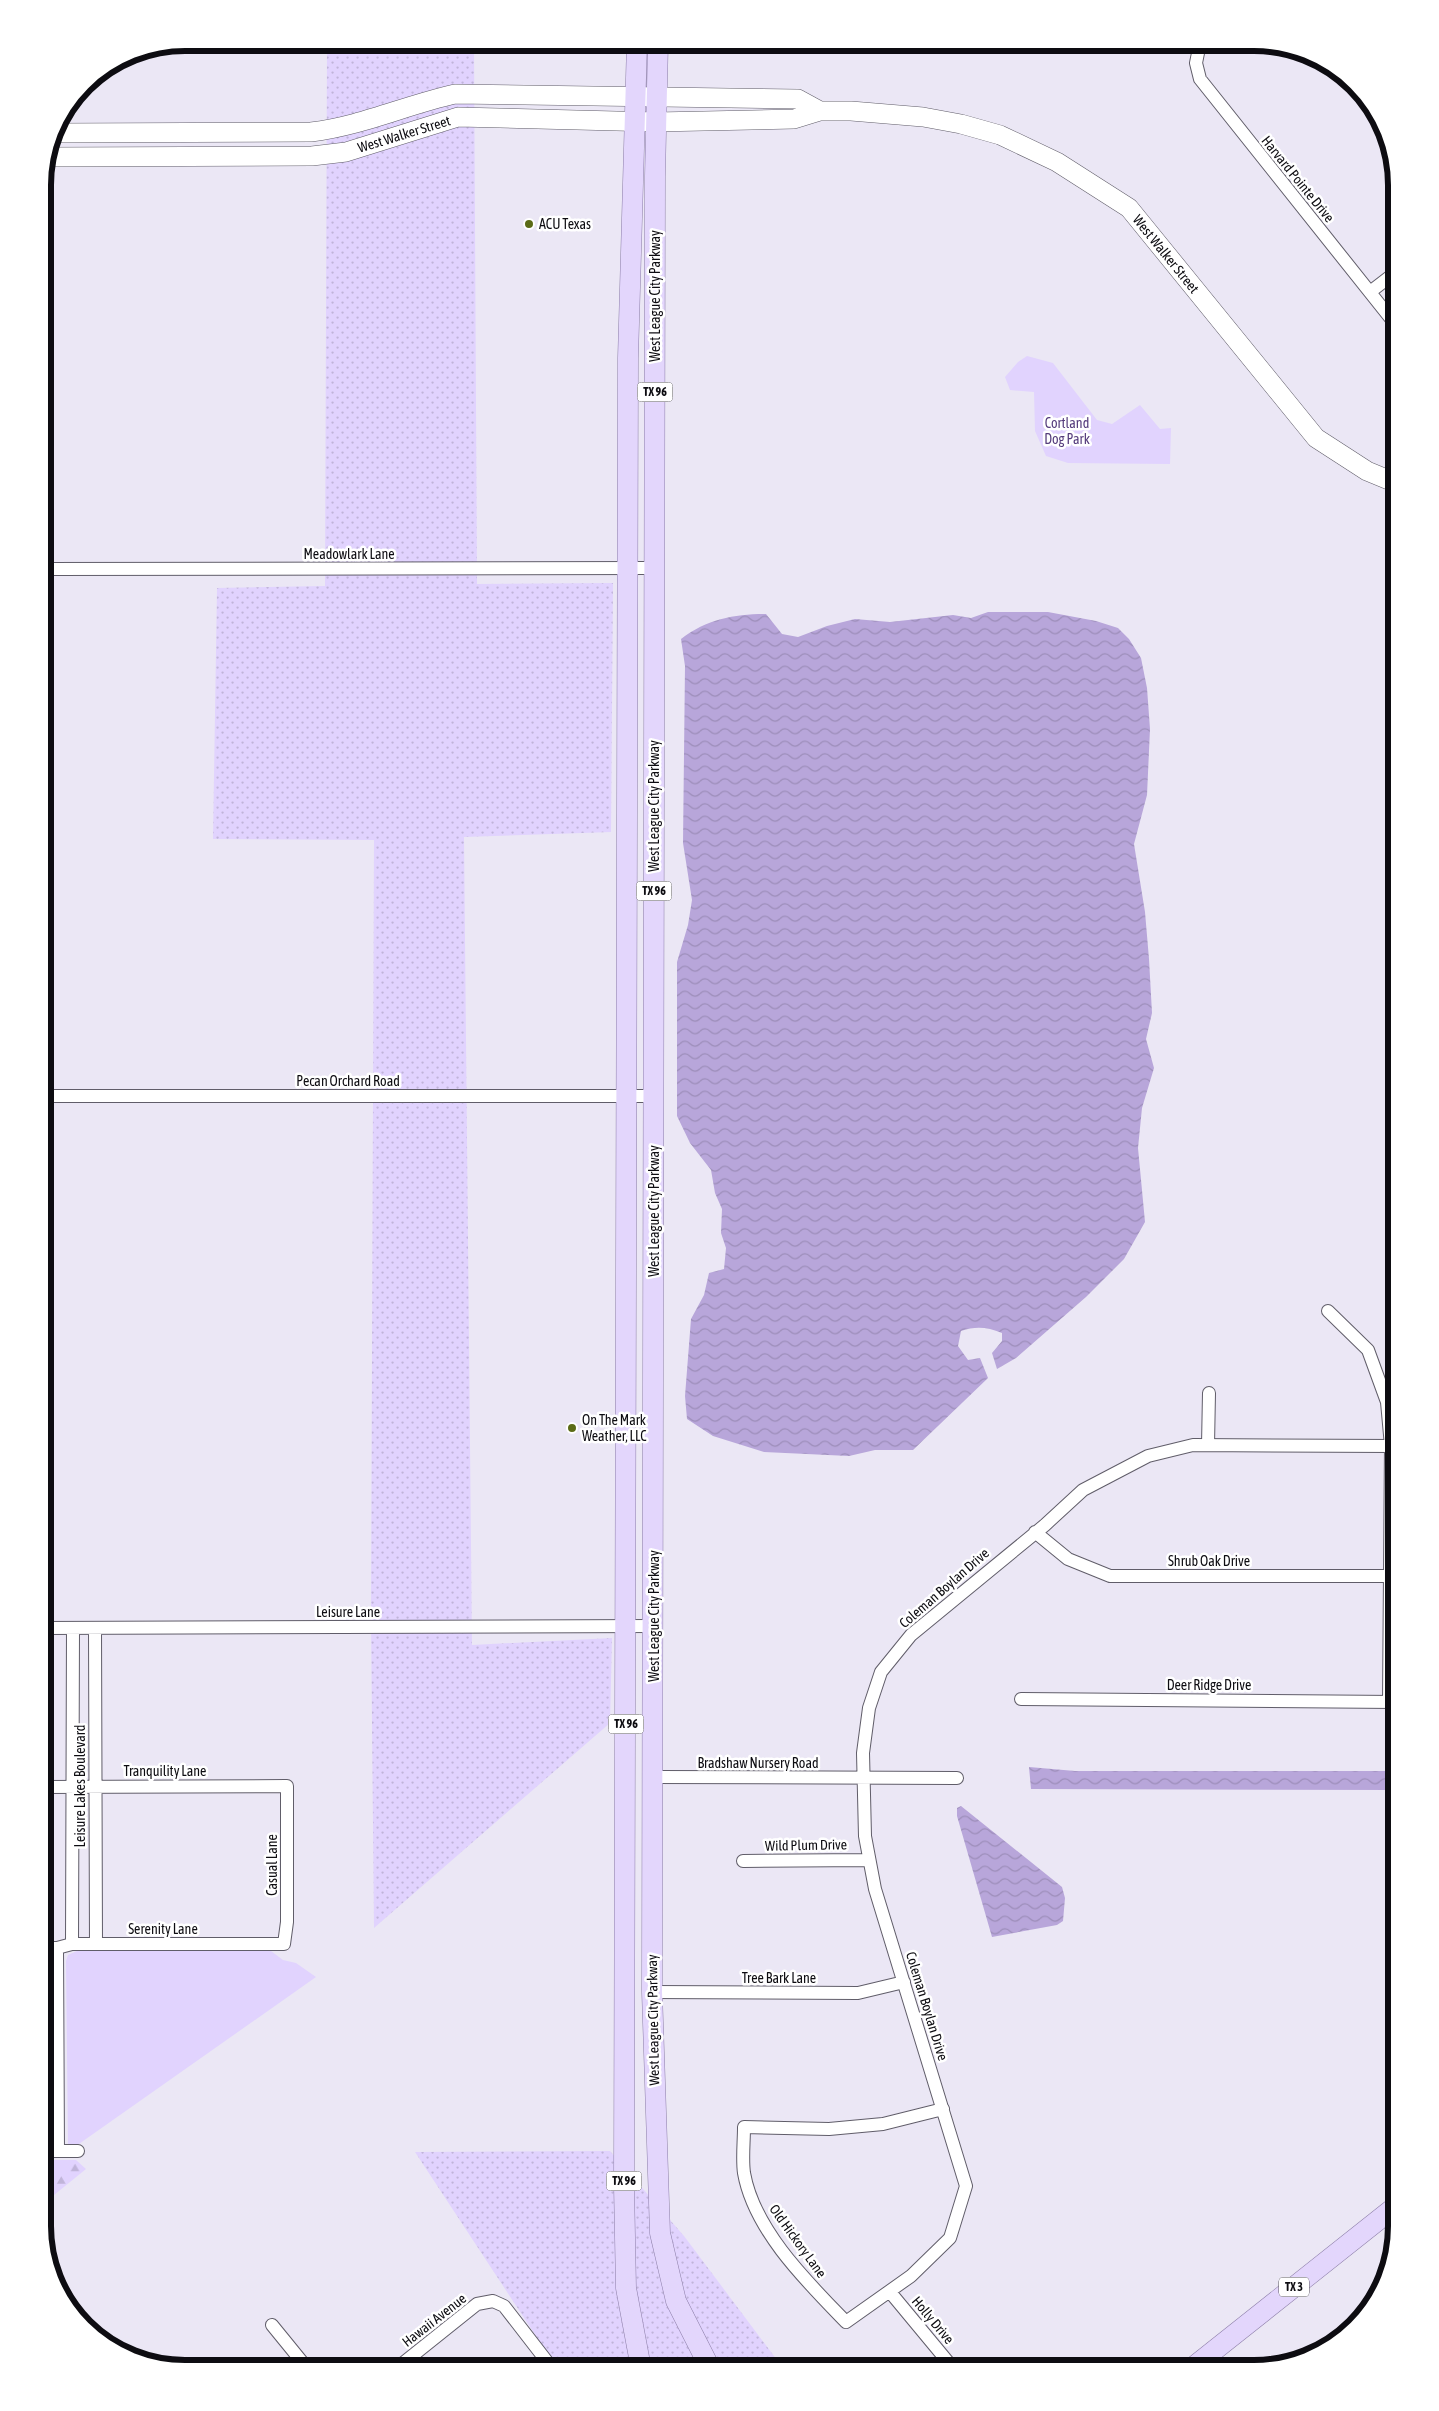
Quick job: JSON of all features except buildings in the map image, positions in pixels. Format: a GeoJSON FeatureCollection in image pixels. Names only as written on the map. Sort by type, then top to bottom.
{"type":"FeatureCollection","features":[{"type":"Feature","properties":{"kind":"main road","name":"West League City Parkway"},"geometry":{"type":"LineString","coordinates":[[637,52],[628,355],[625,1992],[626,2288],[639,2359]]}},
{"type":"Feature","properties":{"kind":"main road","name":"West League City Parkway"},"geometry":{"type":"LineString","coordinates":[[658,52],[654,568],[654,1777],[652,1992],[660,2233],[676,2301],[706,2359]]}},
{"type":"Feature","properties":{"kind":"main road"},"geometry":{"type":"LineString","coordinates":[[625,1992],[652,1992]]}},
{"type":"Feature","properties":{"kind":"main road","name":"TX 3"},"geometry":{"type":"LineString","coordinates":[[1202,2360],[1388,2212]]}},
{"type":"Feature","properties":{"kind":"street","name":"Harvard Pointe Drive"},"geometry":{"type":"LineString","coordinates":[[1198,52],[1196,63],[1200,80],[1388,315]]}},
{"type":"Feature","properties":{"kind":"street","name":"West Walker Street"},"geometry":{"type":"LineString","coordinates":[[62,133],[311,132],[341,128],[425,101],[455,94],[798,99],[820,110]]}},
{"type":"Feature","properties":{"kind":"street","name":"West Walker Street"},"geometry":{"type":"LineString","coordinates":[[54,157],[312,156],[346,152],[458,118],[634,122],[794,119],[820,110],[890,114],[961,124],[1020,143],[1076,173],[1129,208],[1316,438],[1366,471],[1388,480]]}},
{"type":"Feature","properties":{"kind":"street"},"geometry":{"type":"LineString","coordinates":[[1370,292],[1388,278]]}},
{"type":"Feature","properties":{"kind":"street","name":"Meadowlark Lane"},"geometry":{"type":"LineString","coordinates":[[52,569],[654,568]]}},
{"type":"Feature","properties":{"kind":"street","name":"Pecan Orchard Road"},"geometry":{"type":"LineString","coordinates":[[52,1096],[654,1096]]}},
{"type":"Feature","properties":{"kind":"street"},"geometry":{"type":"LineString","coordinates":[[1328,1311],[1368,1350],[1388,1408]]}},
{"type":"Feature","properties":{"kind":"street"},"geometry":{"type":"LineString","coordinates":[[1208,1445],[1209,1393]]}},
{"type":"Feature","properties":{"kind":"street","name":"Coleman Boylan Drive"},"geometry":{"type":"LineString","coordinates":[[846,2322],[911,2276],[950,2238],[966,2186],[875,1889],[865,1836],[863,1753],[869,1708],[881,1672],[911,1635],[1035,1532],[1082,1490],[1148,1456],[1193,1445],[1388,1446]]}},
{"type":"Feature","properties":{"kind":"street","name":"Shrub Oak Drive"},"geometry":{"type":"LineString","coordinates":[[1035,1532],[1068,1559],[1110,1576],[1388,1576]]}},
{"type":"Feature","properties":{"kind":"street","name":"Leisure Lane"},"geometry":{"type":"LineString","coordinates":[[51,1628],[654,1626]]}},
{"type":"Feature","properties":{"kind":"street","name":"Leisure Lakes Boulevard"},"geometry":{"type":"LineString","coordinates":[[72,1944],[73,1628]]}},
{"type":"Feature","properties":{"kind":"street","name":"Leisure Lakes Boulevard"},"geometry":{"type":"LineString","coordinates":[[95,1628],[96,1944]]}},
{"type":"Feature","properties":{"kind":"street","name":"Deer Ridge Drive"},"geometry":{"type":"LineString","coordinates":[[1021,1699],[1388,1702]]}},
{"type":"Feature","properties":{"kind":"street","name":"Bradshaw Nursery Road"},"geometry":{"type":"LineString","coordinates":[[654,1777],[957,1778]]}},
{"type":"Feature","properties":{"kind":"street","name":"Tranquility Lane"},"geometry":{"type":"LineString","coordinates":[[51,1787],[287,1786]]}},
{"type":"Feature","properties":{"kind":"street","name":"Casual Lane"},"geometry":{"type":"LineString","coordinates":[[284,1944],[287,1922],[287,1786]]}},
{"type":"Feature","properties":{"kind":"street","name":"Wild Plum Drive"},"geometry":{"type":"LineString","coordinates":[[743,1861],[870,1860]]}},
{"type":"Feature","properties":{"kind":"street","name":"Serenity Lane"},"geometry":{"type":"LineString","coordinates":[[51,1948],[72,1944],[284,1944]]}},
{"type":"Feature","properties":{"kind":"street"},"geometry":{"type":"LineString","coordinates":[[57,1948],[58,2151]]}},
{"type":"Feature","properties":{"kind":"street","name":"Tree Bark Lane"},"geometry":{"type":"LineString","coordinates":[[652,1992],[858,1993],[904,1982]]}},
{"type":"Feature","properties":{"kind":"street","name":"Old Hickory Lane"},"geometry":{"type":"LineString","coordinates":[[846,2322],[821,2297],[758,2217],[744,2173],[744,2127],[829,2129],[883,2124],[943,2109]]}},
{"type":"Feature","properties":{"kind":"street"},"geometry":{"type":"LineString","coordinates":[[51,2151],[78,2151]]}},
{"type":"Feature","properties":{"kind":"street","name":"Holly Drive"},"geometry":{"type":"LineString","coordinates":[[890,2292],[946,2360]]}},
{"type":"Feature","properties":{"kind":"street","name":"Hawaii Avenue"},"geometry":{"type":"LineString","coordinates":[[408,2359],[477,2304],[493,2301],[504,2306],[545,2359]]}},
{"type":"Feature","properties":{"kind":"street"},"geometry":{"type":"LineString","coordinates":[[272,2324],[300,2359]]}},
{"type":"Feature","properties":{"kind":"green space"},"geometry":{"type":"Polygon","coordinates":[[[327,52],[474,52],[477,584],[613,583],[611,832],[464,837],[472,1645],[612,1638],[610,1723],[374,1928],[371,1618],[374,840],[213,839],[217,588],[325,586],[327,52]]]}},
{"type":"Feature","properties":{"kind":"green space","name":"Cortland Dog Park"},"geometry":{"type":"Polygon","coordinates":[[[1027,356],[1053,363],[1097,420],[1112,424],[1140,405],[1160,429],[1171,428],[1170,464],[1068,463],[1046,456],[1035,431],[1034,392],[1010,390],[1005,377],[1018,362],[1027,356]]]}},
{"type":"Feature","properties":{"kind":"green space"},"geometry":{"type":"Polygon","coordinates":[[[77,1951],[271,1951],[283,1960],[296,1963],[316,1977],[76,2146],[68,2146],[66,1961],[68,1955],[77,1951]]]}},
{"type":"Feature","properties":{"kind":"green space"},"geometry":{"type":"Polygon","coordinates":[[[610,2151],[684,2236],[777,2360],[551,2359],[415,2152],[610,2151]]]}},
{"type":"Feature","properties":{"kind":"green space"},"geometry":{"type":"Polygon","coordinates":[[[51,2160],[76,2160],[86,2169],[51,2197],[51,2160]]]}},
{"type":"Feature","properties":{"kind":"water"},"geometry":{"type":"Polygon","coordinates":[[[988,612],[1048,612],[1096,621],[1118,628],[1129,639],[1141,658],[1147,688],[1150,729],[1147,795],[1134,844],[1145,912],[1149,959],[1152,1013],[1146,1039],[1154,1068],[1142,1108],[1138,1148],[1145,1222],[1124,1259],[1086,1297],[1016,1358],[997,1369],[992,1353],[1002,1341],[1002,1333],[981,1328],[961,1331],[958,1346],[968,1360],[980,1358],[988,1378],[913,1450],[875,1450],[849,1456],[764,1452],[713,1436],[687,1419],[685,1396],[691,1319],[704,1295],[709,1273],[724,1269],[726,1248],[721,1233],[722,1209],[715,1193],[711,1170],[690,1143],[677,1116],[677,962],[688,925],[692,900],[683,843],[685,666],[681,639],[711,622],[743,615],[766,614],[782,634],[798,637],[827,626],[855,619],[890,622],[953,615],[971,618],[988,612]]]}},
{"type":"Feature","properties":{"kind":"water"},"geometry":{"type":"Polygon","coordinates":[[[1029,1767],[1075,1771],[1388,1771],[1388,1790],[1031,1789],[1029,1767]]]}},
{"type":"Feature","properties":{"kind":"water"},"geometry":{"type":"Polygon","coordinates":[[[961,1806],[1062,1887],[1065,1898],[1063,1921],[1057,1925],[992,1937],[957,1816],[957,1808],[961,1806]]]}},
{"type":"Feature","properties":{"kind":"place","name":"ACU Texas"},"geometry":{"type":"Point","coordinates":[529,224]}},
{"type":"Feature","properties":{"kind":"place","name":"On The Mark Weather, LLC"},"geometry":{"type":"Point","coordinates":[572,1428]}}]}
